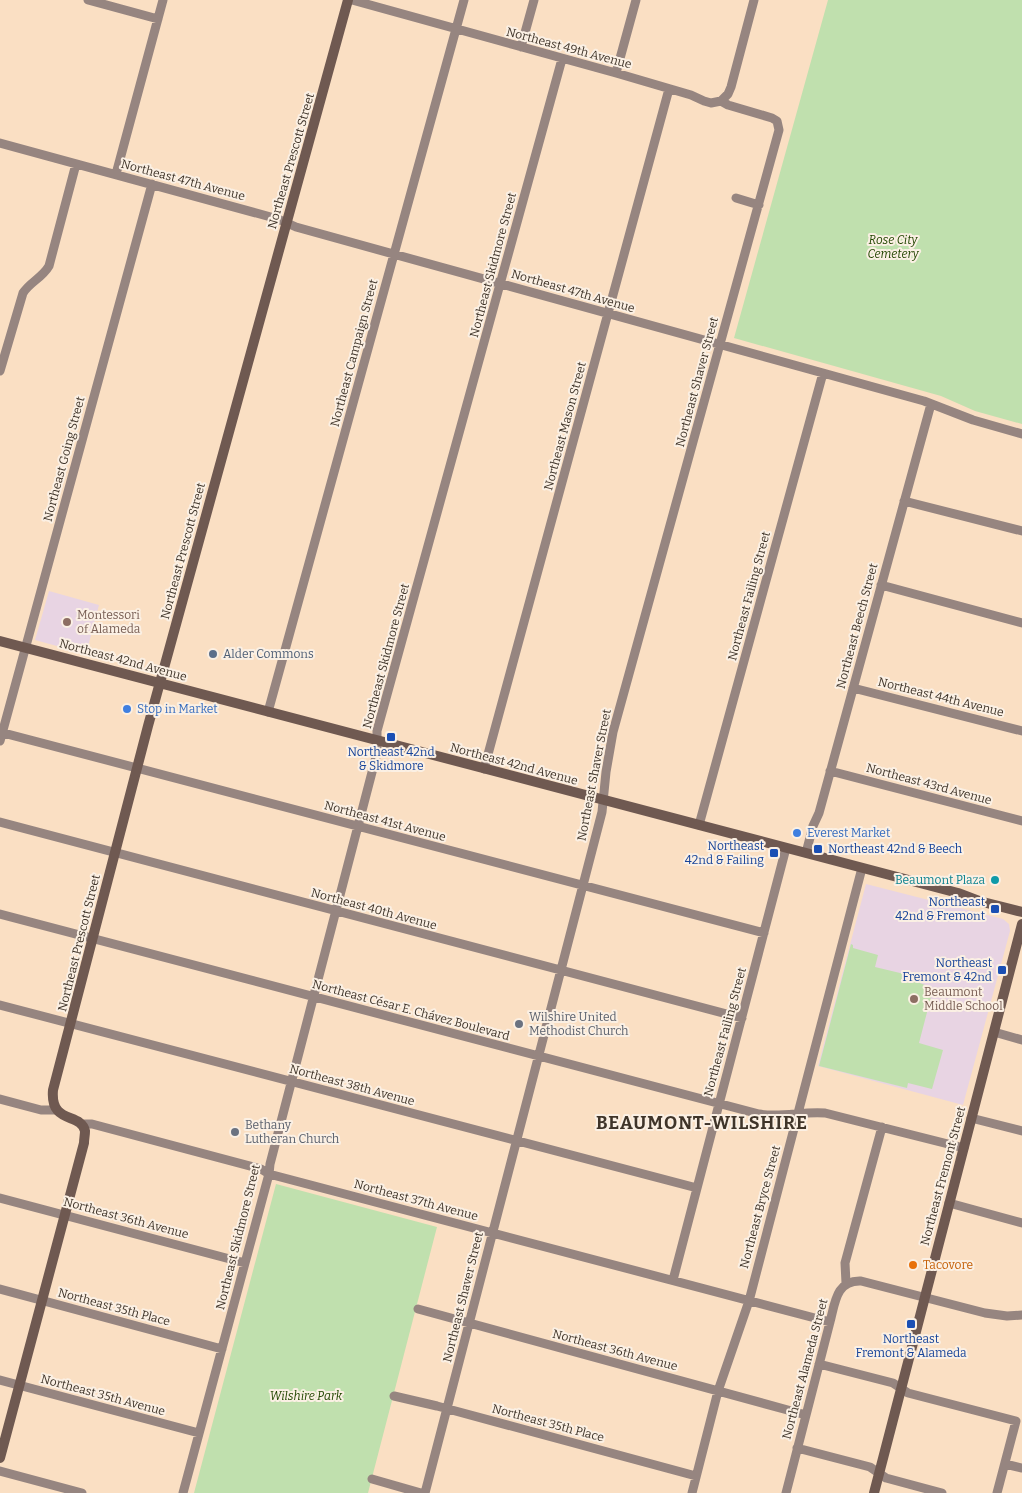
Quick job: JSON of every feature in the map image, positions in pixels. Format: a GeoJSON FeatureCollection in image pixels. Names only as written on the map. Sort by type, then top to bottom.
{"type":"FeatureCollection","features":[{"type":"Feature","properties":{"kind":"street"},"geometry":{"type":"LineString","coordinates":[[88,0],[158,19]]}},
{"type":"Feature","properties":{"kind":"street"},"geometry":{"type":"LineString","coordinates":[[116,174],[163,0]]}},
{"type":"Feature","properties":{"kind":"street","name":"Northeast Prescott Street"},"geometry":{"type":"LineString","coordinates":[[57,1110],[53,1102],[53,1090],[137,768],[348,0]]}},
{"type":"Feature","properties":{"kind":"street","name":"Northeast 49th Avenue"},"geometry":{"type":"LineString","coordinates":[[352,0],[616,73],[691,95],[711,103],[721,101],[777,121]]}},
{"type":"Feature","properties":{"kind":"street","name":"Northeast Campaign Street"},"geometry":{"type":"LineString","coordinates":[[268,712],[464,0]]}},
{"type":"Feature","properties":{"kind":"street"},"geometry":{"type":"LineString","coordinates":[[521,47],[534,0]]}},
{"type":"Feature","properties":{"kind":"street"},"geometry":{"type":"LineString","coordinates":[[616,73],[636,0]]}},
{"type":"Feature","properties":{"kind":"street"},"geometry":{"type":"LineString","coordinates":[[721,101],[731,88],[754,0]]}},
{"type":"Feature","properties":{"kind":"street","name":"Northeast Skidmore Street"},"geometry":{"type":"LineString","coordinates":[[183,1493],[269,1174],[270,1164],[377,754],[377,731],[562,59]]}},
{"type":"Feature","properties":{"kind":"street","name":"Northeast Mason Street"},"geometry":{"type":"LineString","coordinates":[[484,769],[669,89]]}},
{"type":"Feature","properties":{"kind":"street","name":"Northeast Shaver Street"},"geometry":{"type":"LineString","coordinates":[[423,1493],[447,1409],[602,812],[602,800],[613,732],[759,205],[779,130],[777,121]]}},
{"type":"Feature","properties":{"kind":"street","name":"Northeast 47th Avenue"},"geometry":{"type":"LineString","coordinates":[[0,143],[278,219],[296,227],[823,373],[931,404],[973,420],[1022,434]]}},
{"type":"Feature","properties":{"kind":"street"},"geometry":{"type":"LineString","coordinates":[[0,371],[23,293],[49,266],[76,164]]}},
{"type":"Feature","properties":{"kind":"street","name":"Northeast Going Street"},"geometry":{"type":"LineString","coordinates":[[1,735],[152,184]]}},
{"type":"Feature","properties":{"kind":"street"},"geometry":{"type":"LineString","coordinates":[[736,198],[759,205]]}},
{"type":"Feature","properties":{"kind":"street","name":"Northeast Failing Street"},"geometry":{"type":"LineString","coordinates":[[699,825],[823,373]]}},
{"type":"Feature","properties":{"kind":"street","name":"Northeast Beech Street"},"geometry":{"type":"LineString","coordinates":[[806,854],[931,404]]}},
{"type":"Feature","properties":{"kind":"street"},"geometry":{"type":"LineString","coordinates":[[904,501],[1022,532]]}},
{"type":"Feature","properties":{"kind":"street"},"geometry":{"type":"LineString","coordinates":[[882,585],[1022,623]]}},
{"type":"Feature","properties":{"kind":"street","name":"Northeast 42nd Avenue"},"geometry":{"type":"LineString","coordinates":[[0,641],[958,893],[1022,912]]}},
{"type":"Feature","properties":{"kind":"street","name":"Northeast 44th Avenue"},"geometry":{"type":"LineString","coordinates":[[853,688],[1022,731]]}},
{"type":"Feature","properties":{"kind":"street","name":"Northeast 41st Avenue"},"geometry":{"type":"LineString","coordinates":[[1,735],[137,768],[764,933]]}},
{"type":"Feature","properties":{"kind":"street","name":"Northeast 43rd Avenue"},"geometry":{"type":"LineString","coordinates":[[830,771],[1022,821]]}},
{"type":"Feature","properties":{"kind":"street","name":"Northeast 40th Avenue"},"geometry":{"type":"LineString","coordinates":[[0,822],[742,1018]]}},
{"type":"Feature","properties":{"kind":"street","name":"Northeast Failing Street"},"geometry":{"type":"LineString","coordinates":[[673,1280],[786,848]]}},
{"type":"Feature","properties":{"kind":"street","name":"Northeast Bryce Street"},"geometry":{"type":"LineString","coordinates":[[692,1493],[718,1392],[749,1301],[862,868]]}},
{"type":"Feature","properties":{"kind":"street","name":"Northeast César E. Chávez Boulevard"},"geometry":{"type":"LineString","coordinates":[[0,914],[720,1104],[767,1115],[783,1116],[816,1112],[825,1113],[964,1148]]}},
{"type":"Feature","properties":{"kind":"street","name":"Northeast Fremont Street"},"geometry":{"type":"LineString","coordinates":[[874,1493],[994,1032],[1020,943],[1022,924]]}},
{"type":"Feature","properties":{"kind":"street","name":"Northeast 38th Avenue"},"geometry":{"type":"LineString","coordinates":[[0,1005],[697,1188]]}},
{"type":"Feature","properties":{"kind":"street"},"geometry":{"type":"LineString","coordinates":[[994,1032],[1022,1040]]}},
{"type":"Feature","properties":{"kind":"street","name":"Northeast 37th Avenue"},"geometry":{"type":"LineString","coordinates":[[0,1099],[41,1110],[57,1110],[66,1117],[82,1124],[92,1124],[172,1145],[261,1169],[269,1174],[830,1322]]}},
{"type":"Feature","properties":{"kind":"street"},"geometry":{"type":"LineString","coordinates":[[972,1118],[1022,1131]]}},
{"type":"Feature","properties":{"kind":"street"},"geometry":{"type":"LineString","coordinates":[[0,1458],[84,1143],[82,1124]]}},
{"type":"Feature","properties":{"kind":"street"},"geometry":{"type":"LineString","coordinates":[[882,1127],[845,1263],[846,1283],[855,1280],[861,1281],[985,1313],[1007,1316],[1022,1315]]}},
{"type":"Feature","properties":{"kind":"street","name":"Northeast 36th Avenue"},"geometry":{"type":"LineString","coordinates":[[0,1198],[245,1263]]}},
{"type":"Feature","properties":{"kind":"street"},"geometry":{"type":"LineString","coordinates":[[949,1203],[1022,1222]]}},
{"type":"Feature","properties":{"kind":"street","name":"Northeast Alameda Street"},"geometry":{"type":"LineString","coordinates":[[786,1493],[837,1296],[840,1289],[846,1283]]}},
{"type":"Feature","properties":{"kind":"street","name":"Northeast 35th Place"},"geometry":{"type":"LineString","coordinates":[[0,1289],[222,1348]]}},
{"type":"Feature","properties":{"kind":"street","name":"Northeast 36th Avenue"},"geometry":{"type":"LineString","coordinates":[[418,1309],[806,1415]]}},
{"type":"Feature","properties":{"kind":"street"},"geometry":{"type":"LineString","coordinates":[[819,1364],[893,1382],[908,1393],[1016,1422],[997,1493]]}},
{"type":"Feature","properties":{"kind":"street","name":"Northeast 35th Avenue"},"geometry":{"type":"LineString","coordinates":[[0,1380],[199,1433]]}},
{"type":"Feature","properties":{"kind":"street","name":"Northeast 35th Place"},"geometry":{"type":"LineString","coordinates":[[394,1396],[696,1476]]}},
{"type":"Feature","properties":{"kind":"street"},"geometry":{"type":"LineString","coordinates":[[797,1448],[870,1467],[886,1478],[942,1493]]}},
{"type":"Feature","properties":{"kind":"street"},"geometry":{"type":"LineString","coordinates":[[1005,1464],[1022,1468]]}},
{"type":"Feature","properties":{"kind":"street"},"geometry":{"type":"LineString","coordinates":[[0,1471],[82,1493]]}},
{"type":"Feature","properties":{"kind":"street"},"geometry":{"type":"LineString","coordinates":[[372,1479],[423,1493]]}},
{"type":"Feature","properties":{"kind":"shaded area","name":"Montessori of Alameda"},"geometry":{"type":"Polygon","coordinates":[[[49,591],[99,605],[86,654],[35,640],[49,591]]]}},
{"type":"Feature","properties":{"kind":"shaded area","name":"Beaumont Middle School"},"geometry":{"type":"Polygon","coordinates":[[[866,884],[1003,919],[1009,924],[1010,931],[963,1105],[818,1066],[866,884]]]}},
{"type":"Feature","properties":{"kind":"green space","name":"Rose City Cemetery"},"geometry":{"type":"Polygon","coordinates":[[[828,0],[1022,0],[1022,424],[975,411],[941,396],[734,338],[828,0]]]}},
{"type":"Feature","properties":{"kind":"green space"},"geometry":{"type":"Polygon","coordinates":[[[851,944],[853,948],[878,955],[875,967],[921,978],[920,983],[925,985],[928,990],[927,996],[931,997],[919,1043],[943,1050],[932,1089],[908,1083],[907,1088],[819,1066],[851,944]]]}},
{"type":"Feature","properties":{"kind":"green space","name":"Wilshire Park"},"geometry":{"type":"Polygon","coordinates":[[[276,1184],[437,1227],[368,1493],[194,1493],[276,1184]]]}},
{"type":"Feature","properties":{"kind":"place","name":"Montessori of Alameda"},"geometry":{"type":"Point","coordinates":[67,622]}},
{"type":"Feature","properties":{"kind":"place","name":"Alder Commons"},"geometry":{"type":"Point","coordinates":[213,654]}},
{"type":"Feature","properties":{"kind":"place","name":"Stop in Market"},"geometry":{"type":"Point","coordinates":[127,709]}},
{"type":"Feature","properties":{"kind":"place","name":"Northeast 42nd & Skidmore"},"geometry":{"type":"Point","coordinates":[391,737]}},
{"type":"Feature","properties":{"kind":"place","name":"Everest Market"},"geometry":{"type":"Point","coordinates":[797,833]}},
{"type":"Feature","properties":{"kind":"place","name":"Northeast 42nd & Beech"},"geometry":{"type":"Point","coordinates":[818,849]}},
{"type":"Feature","properties":{"kind":"place","name":"Northeast 42nd & Failing"},"geometry":{"type":"Point","coordinates":[774,853]}},
{"type":"Feature","properties":{"kind":"place","name":"Beaumont Plaza"},"geometry":{"type":"Point","coordinates":[995,880]}},
{"type":"Feature","properties":{"kind":"place","name":"Northeast 42nd & Fremont"},"geometry":{"type":"Point","coordinates":[995,909]}},
{"type":"Feature","properties":{"kind":"place","name":"Northeast Fremont & 42nd"},"geometry":{"type":"Point","coordinates":[1002,970]}},
{"type":"Feature","properties":{"kind":"place","name":"Beaumont Middle School"},"geometry":{"type":"Point","coordinates":[914,999]}},
{"type":"Feature","properties":{"kind":"place","name":"Wilshire United Methodist Church"},"geometry":{"type":"Point","coordinates":[519,1024]}},
{"type":"Feature","properties":{"kind":"place","name":"Bethany Lutheran Church"},"geometry":{"type":"Point","coordinates":[235,1132]}},
{"type":"Feature","properties":{"kind":"place","name":"Tacovore"},"geometry":{"type":"Point","coordinates":[913,1265]}},
{"type":"Feature","properties":{"kind":"place","name":"Northeast Fremont & Alameda"},"geometry":{"type":"Point","coordinates":[911,1324]}},
{"type":"Feature","properties":{"kind":"district","name":"BEAUMONT-WILSHIRE"},"geometry":{"type":"Point","coordinates":[702,1123]}}]}
